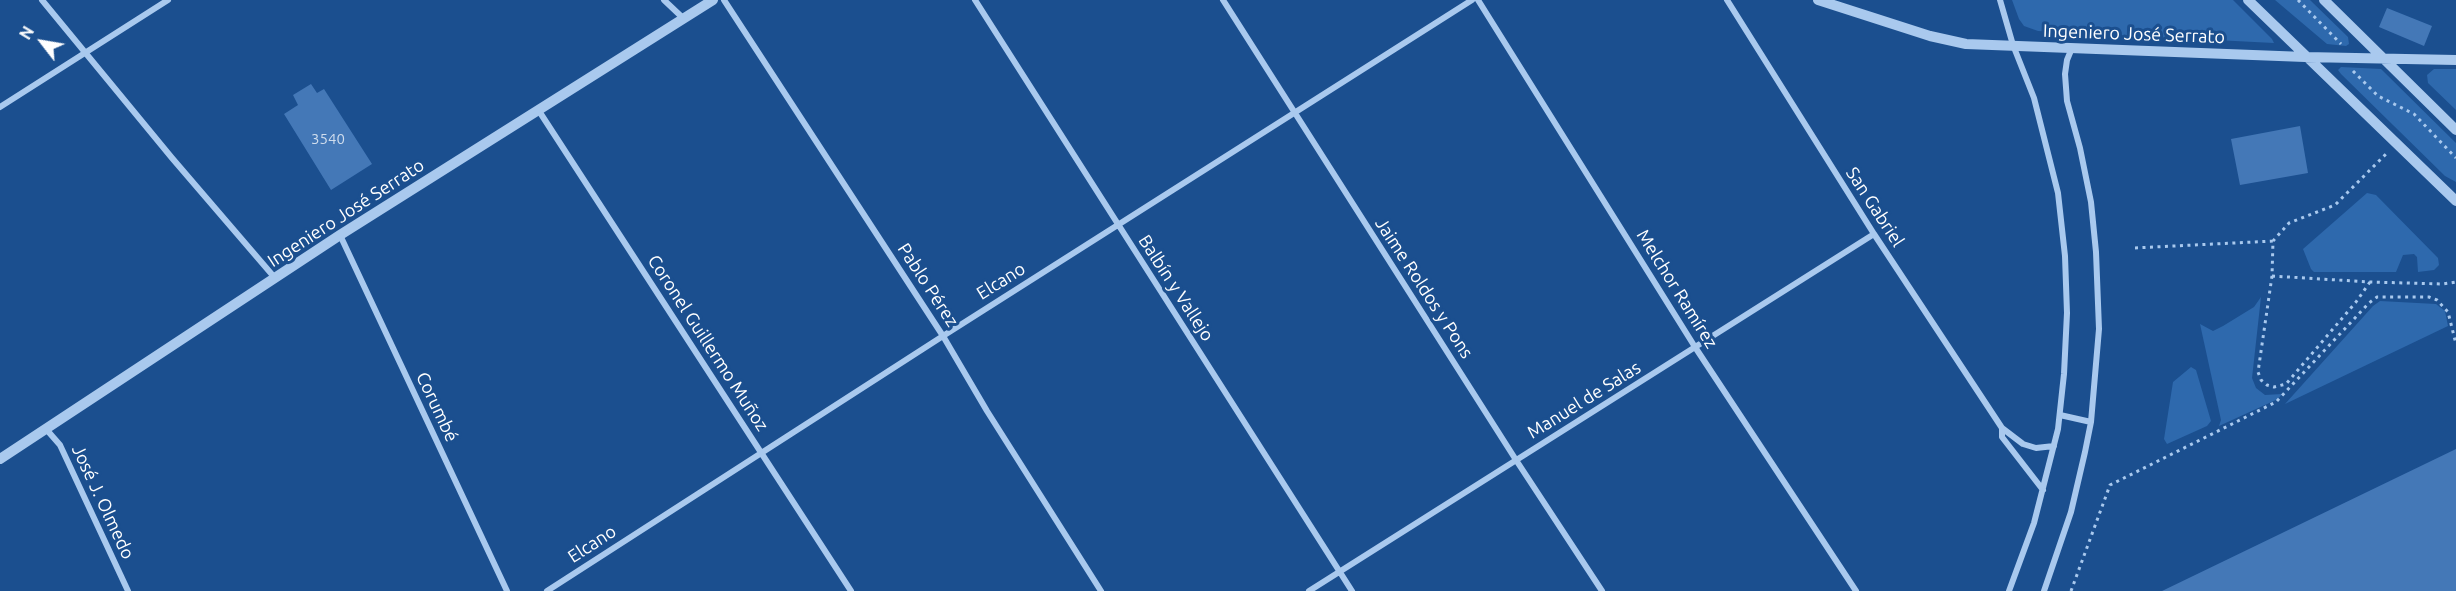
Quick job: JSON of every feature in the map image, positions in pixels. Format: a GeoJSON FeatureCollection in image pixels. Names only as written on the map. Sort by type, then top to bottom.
{"type":"FeatureCollection","features":[{"type":"Feature","properties":{"kind":"street"},"geometry":{"type":"LineString","coordinates":[[42,0],[172,158],[275,278]]}},
{"type":"Feature","properties":{"kind":"street"},"geometry":{"type":"LineString","coordinates":[[0,107],[168,0]]}},
{"type":"Feature","properties":{"kind":"street"},"geometry":{"type":"LineString","coordinates":[[664,0],[683,18]]}},
{"type":"Feature","properties":{"kind":"street","name":"Ingeniero José Serrato"},"geometry":{"type":"LineString","coordinates":[[0,459],[340,235],[713,0]]}},
{"type":"Feature","properties":{"kind":"street","name":"Pablo Pérez"},"geometry":{"type":"LineString","coordinates":[[724,0],[943,336],[987,411],[1101,591]]}},
{"type":"Feature","properties":{"kind":"street","name":"Balbín y Vallejo"},"geometry":{"type":"LineString","coordinates":[[975,0],[1352,591]]}},
{"type":"Feature","properties":{"kind":"street","name":"Jaime Roldos y Pons"},"geometry":{"type":"LineString","coordinates":[[1223,0],[1602,591]]}},
{"type":"Feature","properties":{"kind":"street","name":"Elcano"},"geometry":{"type":"LineString","coordinates":[[547,591],[761,452],[1472,0]]}},
{"type":"Feature","properties":{"kind":"street","name":"Melchor Ramírez"},"geometry":{"type":"LineString","coordinates":[[1478,0],[1695,347],[1856,591]]}},
{"type":"Feature","properties":{"kind":"street","name":"San Gabriel"},"geometry":{"type":"LineString","coordinates":[[1727,0],[1874,234],[2002,428],[2023,444],[2036,448],[2054,446]]}},
{"type":"Feature","properties":{"kind":"street","name":"Ingeniero José Serrato"},"geometry":{"type":"LineString","coordinates":[[1818,0],[1930,36],[1966,44],[2305,57],[2456,60]]}},
{"type":"Feature","properties":{"kind":"street"},"geometry":{"type":"LineString","coordinates":[[2000,0],[2013,45],[2034,98],[2058,193],[2067,313],[2060,415],[2054,446],[2034,523],[2009,591]]}},
{"type":"Feature","properties":{"kind":"street"},"geometry":{"type":"LineString","coordinates":[[2248,0],[2456,201]]}},
{"type":"Feature","properties":{"kind":"street"},"geometry":{"type":"LineString","coordinates":[[2324,0],[2456,130]]}},
{"type":"Feature","properties":{"kind":"street"},"geometry":{"type":"LineString","coordinates":[[2044,591],[2071,512],[2091,422],[2099,329],[2096,252],[2086,180],[2067,101],[2065,74],[2072,48]]}},
{"type":"Feature","properties":{"kind":"street","name":"Coronel Guillermo Muñoz"},"geometry":{"type":"LineString","coordinates":[[539,111],[851,591]]}},
{"type":"Feature","properties":{"kind":"street","name":"Manuel de Salas"},"geometry":{"type":"LineString","coordinates":[[1309,591],[1874,234]]}},
{"type":"Feature","properties":{"kind":"street","name":"Corumbé"},"geometry":{"type":"LineString","coordinates":[[340,235],[507,591]]}},
{"type":"Feature","properties":{"kind":"street"},"geometry":{"type":"LineString","coordinates":[[2060,415],[2091,422]]}},
{"type":"Feature","properties":{"kind":"street","name":"San Gabriel"},"geometry":{"type":"LineString","coordinates":[[2002,428],[2002,436],[2043,490]]}},
{"type":"Feature","properties":{"kind":"street","name":"José J. Olmedo"},"geometry":{"type":"LineString","coordinates":[[46,429],[60,445],[128,591]]}},
{"type":"Feature","properties":{"kind":"path"},"geometry":{"type":"LineString","coordinates":[[2298,0],[2341,44],[2352,71],[2361,81],[2378,96],[2414,114],[2456,158]]}},
{"type":"Feature","properties":{"kind":"path"},"geometry":{"type":"LineString","coordinates":[[2370,282],[2356,302],[2286,384],[2274,387],[2261,380],[2258,372],[2272,276],[2274,241],[2289,223],[2335,205],[2396,143]]}},
{"type":"Feature","properties":{"kind":"path"},"geometry":{"type":"LineString","coordinates":[[2135,248],[2274,241]]}},
{"type":"Feature","properties":{"kind":"path"},"geometry":{"type":"LineString","coordinates":[[2272,276],[2370,282],[2443,284],[2456,282]]}},
{"type":"Feature","properties":{"kind":"path"},"geometry":{"type":"LineString","coordinates":[[2071,591],[2110,485],[2277,402],[2377,297],[2429,297],[2438,300],[2448,312],[2456,344]]}},
{"type":"Feature","properties":{"kind":"shaded area"},"geometry":{"type":"Polygon","coordinates":[[[2012,0],[2233,0],[2274,43],[2038,31],[2024,26],[2012,0]]]}},
{"type":"Feature","properties":{"kind":"shaded area"},"geometry":{"type":"Polygon","coordinates":[[[2275,0],[2310,0],[2348,37],[2349,44],[2346,46],[2327,44],[2275,0]]]}},
{"type":"Feature","properties":{"kind":"shaded area"},"geometry":{"type":"Polygon","coordinates":[[[2341,67],[2381,69],[2456,143],[2456,182],[2445,176],[2341,74],[2338,70],[2341,67]]]}},
{"type":"Feature","properties":{"kind":"shaded area"},"geometry":{"type":"Polygon","coordinates":[[[2434,69],[2456,69],[2456,110],[2428,83],[2427,75],[2434,69]]]}},
{"type":"Feature","properties":{"kind":"shaded area"},"geometry":{"type":"Polygon","coordinates":[[[2367,193],[2376,195],[2438,258],[2439,265],[2434,270],[2418,272],[2417,257],[2414,254],[2403,255],[2396,272],[2314,272],[2311,269],[2303,249],[2367,193]]]}},
{"type":"Feature","properties":{"kind":"shaded area"},"geometry":{"type":"Polygon","coordinates":[[[2261,297],[2252,378],[2256,388],[2265,395],[2282,394],[2278,399],[2219,426],[2221,420],[2200,324],[2213,331],[2254,307],[2261,297]]]}},
{"type":"Feature","properties":{"kind":"shaded area"},"geometry":{"type":"Polygon","coordinates":[[[2380,301],[2436,304],[2445,311],[2448,326],[2285,404],[2373,306],[2380,301]]]}},
{"type":"Feature","properties":{"kind":"shaded area"},"geometry":{"type":"Polygon","coordinates":[[[2191,367],[2196,370],[2211,421],[2207,426],[2167,444],[2164,439],[2173,382],[2191,367]]]}},
{"type":"Feature","properties":{"kind":"building"},"geometry":{"type":"Polygon","coordinates":[[[2387,8],[2432,26],[2424,46],[2379,27],[2387,8]]]}},
{"type":"Feature","properties":{"kind":"building"},"geometry":{"type":"Polygon","coordinates":[[[311,84],[317,93],[324,89],[372,164],[331,190],[284,114],[298,105],[293,95],[311,84]]]}},
{"type":"Feature","properties":{"kind":"building"},"geometry":{"type":"Polygon","coordinates":[[[2300,126],[2308,173],[2240,185],[2231,139],[2300,126]]]}},
{"type":"Feature","properties":{"kind":"building"},"geometry":{"type":"Polygon","coordinates":[[[2456,449],[2456,591],[2162,591],[2456,449]]]}}]}
